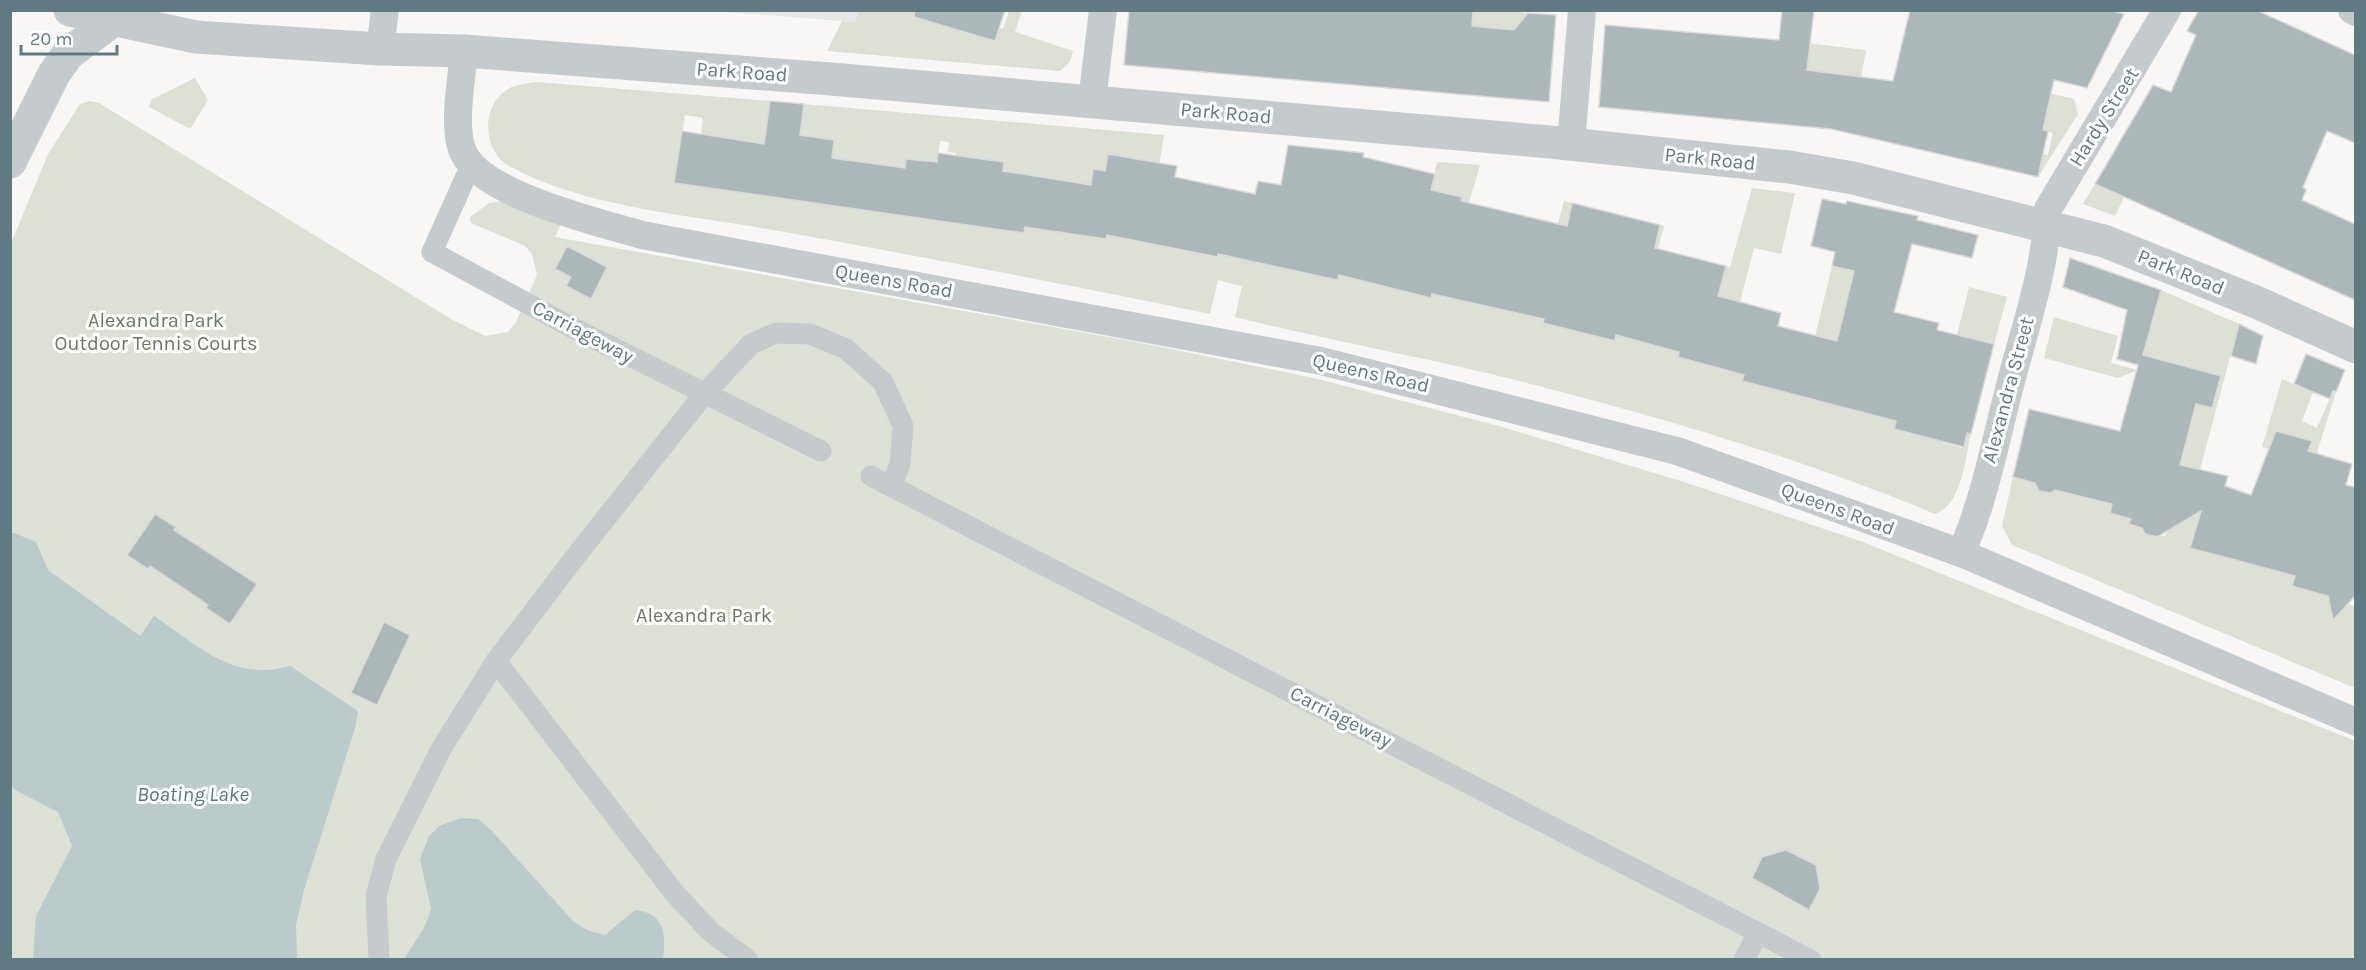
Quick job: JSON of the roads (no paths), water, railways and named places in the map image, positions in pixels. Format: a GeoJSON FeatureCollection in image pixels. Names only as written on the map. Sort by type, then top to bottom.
{"type":"FeatureCollection","features":[{"type":"Feature","properties":{"kind":"street","name":"Park Road"},"geometry":{"type":"LineString","coordinates":[[70,10],[116,16],[196,37],[380,49],[464,51],[1092,101],[1571,144],[1821,172],[2104,240],[2256,302],[2355,347]]}},
{"type":"Feature","properties":{"kind":"street"},"geometry":{"type":"LineString","coordinates":[[380,49],[385,10]]}},
{"type":"Feature","properties":{"kind":"street"},"geometry":{"type":"LineString","coordinates":[[1092,101],[1103,10]]}},
{"type":"Feature","properties":{"kind":"street"},"geometry":{"type":"LineString","coordinates":[[1571,144],[1582,10]]}},
{"type":"Feature","properties":{"kind":"street","name":"Hardy Street"},"geometry":{"type":"LineString","coordinates":[[2047,225],[2048,209],[2051,203],[2167,10]]}},
{"type":"Feature","properties":{"kind":"street"},"geometry":{"type":"LineString","coordinates":[[10,162],[54,74],[68,54],[116,16]]}},
{"type":"Feature","properties":{"kind":"street","name":"Queens Road"},"geometry":{"type":"LineString","coordinates":[[464,51],[458,129],[462,151],[471,165],[493,183],[561,211],[642,235],[1321,361],[1677,451],[1961,553],[2355,722]]}},
{"type":"Feature","properties":{"kind":"street","name":"Carriageway"},"geometry":{"type":"LineString","coordinates":[[471,165],[432,252],[571,327],[821,451]]}},
{"type":"Feature","properties":{"kind":"street","name":"Alexandra Street"},"geometry":{"type":"LineString","coordinates":[[1961,553],[1993,450],[2047,241],[2047,225]]}},
{"type":"Feature","properties":{"kind":"street"},"geometry":{"type":"LineString","coordinates":[[379,960],[376,897],[386,859],[441,749],[496,661],[705,393],[751,344],[776,333],[810,334],[846,349],[883,382],[903,426],[900,464],[891,486]]}},
{"type":"Feature","properties":{"kind":"street","name":"Carriageway"},"geometry":{"type":"LineString","coordinates":[[871,476],[1811,960]]}},
{"type":"Feature","properties":{"kind":"street"},"geometry":{"type":"LineString","coordinates":[[496,661],[676,895],[711,932],[748,960]]}},
{"type":"Feature","properties":{"kind":"street"},"geometry":{"type":"LineString","coordinates":[[1744,960],[1758,933]]}},
{"type":"Feature","properties":{"kind":"water","name":"Boating Lake"},"geometry":{"type":"Polygon","coordinates":[[[14,533],[36,542],[48,570],[140,636],[154,616],[202,649],[233,665],[269,670],[290,666],[358,711],[355,728],[304,890],[296,925],[297,959],[33,959],[36,916],[72,846],[58,812],[13,789],[11,777],[10,534],[14,533]]]}},
{"type":"Feature","properties":{"kind":"water"},"geometry":{"type":"Polygon","coordinates":[[[461,818],[478,819],[492,831],[573,921],[587,930],[605,935],[635,910],[652,915],[658,920],[663,933],[663,959],[404,959],[425,926],[431,909],[420,859],[429,836],[439,826],[461,818]]]}},
{"type":"Feature","properties":{"kind":"park label","name":"Alexandra Park Outdoor Tennis Courts"},"geometry":{"type":"Point","coordinates":[156,332]}},
{"type":"Feature","properties":{"kind":"park label","name":"Alexandra Park"},"geometry":{"type":"Point","coordinates":[704,615]}}]}
